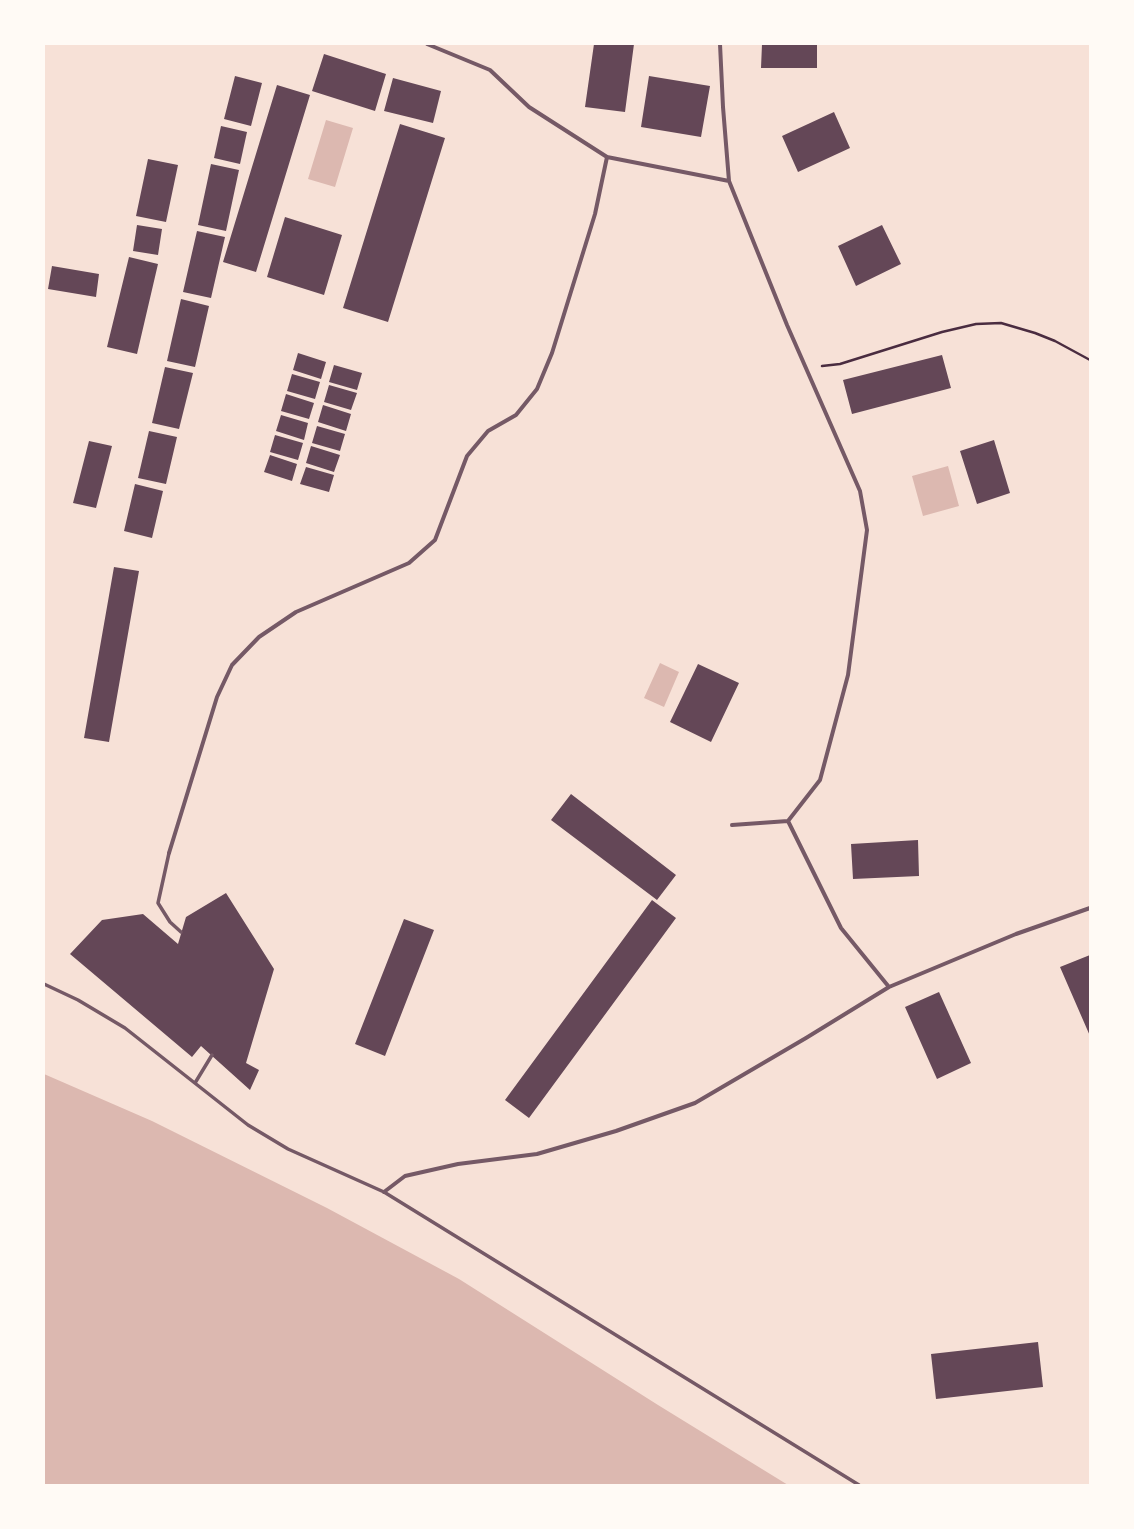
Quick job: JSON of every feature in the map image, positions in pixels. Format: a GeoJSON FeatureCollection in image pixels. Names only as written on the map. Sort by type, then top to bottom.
{"type":"FeatureCollection","features":[{"type":"Feature","properties":{"kind":"street"},"geometry":{"type":"LineString","coordinates":[[427,44],[490,70],[529,108],[607,157],[729,181]]}},
{"type":"Feature","properties":{"kind":"street"},"geometry":{"type":"LineString","coordinates":[[720,44],[729,181],[787,325],[860,491],[867,530],[848,675],[820,780],[788,821],[732,825]]}},
{"type":"Feature","properties":{"kind":"street"},"geometry":{"type":"LineString","coordinates":[[181,932],[170,922],[158,902],[169,853],[217,696],[232,665],[259,637],[296,612],[409,563],[435,540],[467,456],[488,431],[516,415],[537,388],[552,353],[595,214],[607,157]]}},
{"type":"Feature","properties":{"kind":"street"},"geometry":{"type":"LineString","coordinates":[[788,821],[841,928],[889,987]]}},
{"type":"Feature","properties":{"kind":"street"},"geometry":{"type":"LineString","coordinates":[[384,1192],[406,1176],[458,1164],[537,1154],[616,1131],[695,1103],[889,987],[1016,934],[1090,908]]}},
{"type":"Feature","properties":{"kind":"street"},"geometry":{"type":"LineString","coordinates":[[44,984],[78,1000],[125,1028],[248,1125],[288,1149],[384,1192],[859,1485]]}},
{"type":"Feature","properties":{"kind":"street"},"geometry":{"type":"LineString","coordinates":[[196,1083],[212,1055]]}},
{"type":"Feature","properties":{"kind":"path"},"geometry":{"type":"LineString","coordinates":[[806,368],[840,364],[942,332],[976,324],[1001,322],[1055,341],[1090,360]]}},
{"type":"Feature","properties":{"kind":"shaded area"},"geometry":{"type":"Polygon","coordinates":[[[326,120],[353,128],[335,187],[308,179],[326,120]]]}},
{"type":"Feature","properties":{"kind":"shaded area"},"geometry":{"type":"Polygon","coordinates":[[[948,466],[959,506],[923,516],[912,476],[948,466]]]}},
{"type":"Feature","properties":{"kind":"shaded area"},"geometry":{"type":"Polygon","coordinates":[[[660,663],[679,672],[664,707],[644,698],[660,663]]]}},
{"type":"Feature","properties":{"kind":"shaded area"},"geometry":{"type":"Polygon","coordinates":[[[44,1074],[152,1121],[327,1208],[459,1279],[788,1485],[44,1485],[44,1074]]]}},
{"type":"Feature","properties":{"kind":"building"},"geometry":{"type":"Polygon","coordinates":[[[594,44],[634,44],[625,112],[585,107],[594,44]]]}},
{"type":"Feature","properties":{"kind":"building"},"geometry":{"type":"Polygon","coordinates":[[[762,44],[817,44],[817,68],[761,68],[762,44]]]}},
{"type":"Feature","properties":{"kind":"building"},"geometry":{"type":"Polygon","coordinates":[[[324,54],[386,74],[375,111],[312,91],[324,54]]]}},
{"type":"Feature","properties":{"kind":"building"},"geometry":{"type":"Polygon","coordinates":[[[235,76],[262,83],[251,126],[224,119],[235,76]]]}},
{"type":"Feature","properties":{"kind":"building"},"geometry":{"type":"Polygon","coordinates":[[[649,76],[710,86],[701,137],[641,127],[649,76]]]}},
{"type":"Feature","properties":{"kind":"building"},"geometry":{"type":"Polygon","coordinates":[[[393,78],[441,91],[433,123],[384,111],[393,78]]]}},
{"type":"Feature","properties":{"kind":"building"},"geometry":{"type":"Polygon","coordinates":[[[277,85],[310,95],[256,272],[223,262],[277,85]]]}},
{"type":"Feature","properties":{"kind":"building"},"geometry":{"type":"Polygon","coordinates":[[[834,112],[850,148],[798,172],[782,136],[834,112]]]}},
{"type":"Feature","properties":{"kind":"building"},"geometry":{"type":"Polygon","coordinates":[[[400,124],[445,138],[388,322],[343,308],[400,124]]]}},
{"type":"Feature","properties":{"kind":"building"},"geometry":{"type":"Polygon","coordinates":[[[221,126],[247,132],[240,164],[214,158],[221,126]]]}},
{"type":"Feature","properties":{"kind":"building"},"geometry":{"type":"Polygon","coordinates":[[[148,159],[178,165],[166,222],[136,216],[148,159]]]}},
{"type":"Feature","properties":{"kind":"building"},"geometry":{"type":"Polygon","coordinates":[[[211,164],[239,170],[226,231],[198,225],[211,164]]]}},
{"type":"Feature","properties":{"kind":"building"},"geometry":{"type":"Polygon","coordinates":[[[285,217],[342,235],[324,295],[267,277],[285,217]]]}},
{"type":"Feature","properties":{"kind":"building"},"geometry":{"type":"Polygon","coordinates":[[[137,225],[162,229],[158,255],[133,251],[137,225]]]}},
{"type":"Feature","properties":{"kind":"building"},"geometry":{"type":"Polygon","coordinates":[[[882,225],[901,264],[856,286],[838,246],[882,225]]]}},
{"type":"Feature","properties":{"kind":"building"},"geometry":{"type":"Polygon","coordinates":[[[197,231],[225,237],[211,298],[183,292],[197,231]]]}},
{"type":"Feature","properties":{"kind":"building"},"geometry":{"type":"Polygon","coordinates":[[[129,257],[158,264],[137,354],[107,347],[129,257]]]}},
{"type":"Feature","properties":{"kind":"building"},"geometry":{"type":"Polygon","coordinates":[[[52,266],[99,274],[96,297],[48,289],[52,266]]]}},
{"type":"Feature","properties":{"kind":"building"},"geometry":{"type":"Polygon","coordinates":[[[181,299],[209,306],[195,367],[167,361],[181,299]]]}},
{"type":"Feature","properties":{"kind":"building"},"geometry":{"type":"Polygon","coordinates":[[[298,353],[326,362],[321,379],[293,370],[298,353]]]}},
{"type":"Feature","properties":{"kind":"building"},"geometry":{"type":"Polygon","coordinates":[[[942,355],[951,388],[852,414],[843,380],[942,355]]]}},
{"type":"Feature","properties":{"kind":"building"},"geometry":{"type":"Polygon","coordinates":[[[334,365],[362,373],[357,390],[329,382],[334,365]]]}},
{"type":"Feature","properties":{"kind":"building"},"geometry":{"type":"Polygon","coordinates":[[[165,367],[193,373],[179,429],[152,423],[165,367]]]}},
{"type":"Feature","properties":{"kind":"building"},"geometry":{"type":"Polygon","coordinates":[[[292,374],[320,382],[315,399],[287,391],[292,374]]]}},
{"type":"Feature","properties":{"kind":"building"},"geometry":{"type":"Polygon","coordinates":[[[329,385],[357,393],[351,410],[324,402],[329,385]]]}},
{"type":"Feature","properties":{"kind":"building"},"geometry":{"type":"Polygon","coordinates":[[[286,394],[314,403],[309,419],[281,411],[286,394]]]}},
{"type":"Feature","properties":{"kind":"building"},"geometry":{"type":"Polygon","coordinates":[[[323,405],[351,414],[346,431],[318,422],[323,405]]]}},
{"type":"Feature","properties":{"kind":"building"},"geometry":{"type":"Polygon","coordinates":[[[281,415],[308,423],[304,440],[276,431],[281,415]]]}},
{"type":"Feature","properties":{"kind":"building"},"geometry":{"type":"Polygon","coordinates":[[[317,426],[345,434],[340,451],[312,443],[317,426]]]}},
{"type":"Feature","properties":{"kind":"building"},"geometry":{"type":"Polygon","coordinates":[[[149,431],[177,437],[166,484],[138,478],[149,431]]]}},
{"type":"Feature","properties":{"kind":"building"},"geometry":{"type":"Polygon","coordinates":[[[275,435],[303,443],[298,460],[270,452],[275,435]]]}},
{"type":"Feature","properties":{"kind":"building"},"geometry":{"type":"Polygon","coordinates":[[[994,440],[1010,493],[977,504],[960,451],[994,440]]]}},
{"type":"Feature","properties":{"kind":"building"},"geometry":{"type":"Polygon","coordinates":[[[89,441],[112,446],[96,508],[73,503],[89,441]]]}},
{"type":"Feature","properties":{"kind":"building"},"geometry":{"type":"Polygon","coordinates":[[[311,446],[340,455],[334,472],[306,463],[311,446]]]}},
{"type":"Feature","properties":{"kind":"building"},"geometry":{"type":"Polygon","coordinates":[[[270,455],[297,464],[292,481],[264,472],[270,455]]]}},
{"type":"Feature","properties":{"kind":"building"},"geometry":{"type":"Polygon","coordinates":[[[306,467],[334,475],[329,492],[300,484],[306,467]]]}},
{"type":"Feature","properties":{"kind":"building"},"geometry":{"type":"Polygon","coordinates":[[[135,484],[163,491],[152,538],[124,531],[135,484]]]}},
{"type":"Feature","properties":{"kind":"building"},"geometry":{"type":"Polygon","coordinates":[[[114,567],[139,571],[109,742],[84,738],[114,567]]]}},
{"type":"Feature","properties":{"kind":"building"},"geometry":{"type":"Polygon","coordinates":[[[698,664],[739,683],[711,742],[670,722],[698,664]]]}},
{"type":"Feature","properties":{"kind":"building"},"geometry":{"type":"Polygon","coordinates":[[[571,794],[676,875],[657,900],[551,820],[571,794]]]}},
{"type":"Feature","properties":{"kind":"building"},"geometry":{"type":"Polygon","coordinates":[[[918,840],[919,876],[853,879],[851,844],[918,840]]]}},
{"type":"Feature","properties":{"kind":"building"},"geometry":{"type":"Polygon","coordinates":[[[226,893],[274,969],[246,1063],[259,1070],[250,1090],[201,1046],[192,1057],[70,954],[102,920],[143,914],[178,944],[186,917],[226,893]]]}},
{"type":"Feature","properties":{"kind":"building"},"geometry":{"type":"Polygon","coordinates":[[[652,900],[676,918],[529,1118],[505,1100],[652,900]]]}},
{"type":"Feature","properties":{"kind":"building"},"geometry":{"type":"Polygon","coordinates":[[[404,919],[434,930],[385,1056],[355,1044],[404,919]]]}},
{"type":"Feature","properties":{"kind":"building"},"geometry":{"type":"Polygon","coordinates":[[[1090,955],[1090,1036],[1060,967],[1090,955]]]}},
{"type":"Feature","properties":{"kind":"building"},"geometry":{"type":"Polygon","coordinates":[[[939,992],[971,1063],[937,1079],[905,1007],[939,992]]]}},
{"type":"Feature","properties":{"kind":"building"},"geometry":{"type":"Polygon","coordinates":[[[1038,1342],[1043,1387],[936,1399],[931,1354],[1038,1342]]]}}]}
